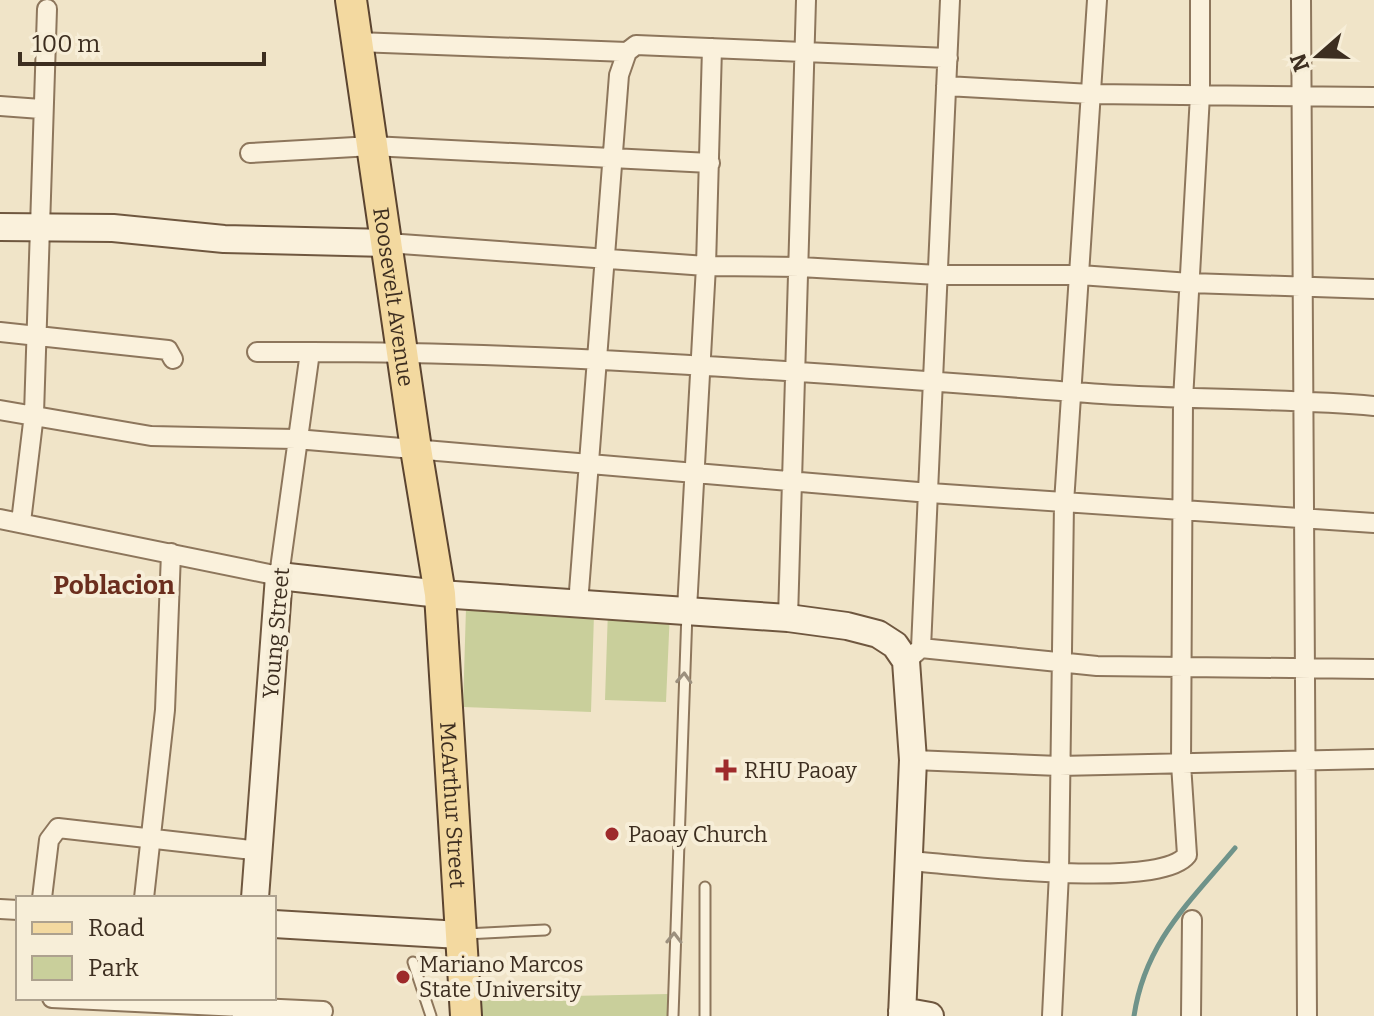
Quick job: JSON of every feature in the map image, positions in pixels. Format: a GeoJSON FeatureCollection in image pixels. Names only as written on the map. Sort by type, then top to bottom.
{"type":"FeatureCollection","features":[{"type":"Feature","properties":{"kind":"main road","name":"Roosevelt Avenue"},"geometry":{"type":"LineString","coordinates":[[351,0],[440,594]]}},
{"type":"Feature","properties":{"kind":"main road"},"geometry":{"type":"LineString","coordinates":[[0,227],[113,228],[224,239],[387,243]]}},
{"type":"Feature","properties":{"kind":"main road"},"geometry":{"type":"LineString","coordinates":[[279,576],[440,594],[788,618],[878,634],[914,654],[913,760],[902,1014],[930,1016]]}},
{"type":"Feature","properties":{"kind":"main road","name":"Young Street"},"geometry":{"type":"LineString","coordinates":[[255,896],[279,576]]}},
{"type":"Feature","properties":{"kind":"main road","name":"McArthur Street"},"geometry":{"type":"LineString","coordinates":[[440,594],[466,1016]]}},
{"type":"Feature","properties":{"kind":"main road"},"geometry":{"type":"LineString","coordinates":[[276,924],[460,935]]}},
{"type":"Feature","properties":{"kind":"street"},"geometry":{"type":"LineString","coordinates":[[788,618],[806,0]]}},
{"type":"Feature","properties":{"kind":"street"},"geometry":{"type":"LineString","coordinates":[[950,0],[932,380],[930,493],[914,654],[1182,669],[1374,669]]}},
{"type":"Feature","properties":{"kind":"street"},"geometry":{"type":"LineString","coordinates":[[1052,1016],[1059,873],[1064,503],[1097,0]]}},
{"type":"Feature","properties":{"kind":"street"},"geometry":{"type":"LineString","coordinates":[[908,861],[1059,873],[1161,870],[1182,861],[1187,855],[1181,764],[1183,400],[1200,95],[1200,0]]}},
{"type":"Feature","properties":{"kind":"street"},"geometry":{"type":"LineString","coordinates":[[1301,0],[1303,760],[1307,1016]]}},
{"type":"Feature","properties":{"kind":"street"},"geometry":{"type":"LineString","coordinates":[[21,522],[34,414],[38,336],[41,109],[47,9]]}},
{"type":"Feature","properties":{"kind":"street"},"geometry":{"type":"LineString","coordinates":[[357,42],[627,52]]}},
{"type":"Feature","properties":{"kind":"street"},"geometry":{"type":"LineString","coordinates":[[578,604],[619,75],[627,52],[636,45],[948,58]]}},
{"type":"Feature","properties":{"kind":"street"},"geometry":{"type":"LineString","coordinates":[[687,609],[706,266],[712,48]]}},
{"type":"Feature","properties":{"kind":"street"},"geometry":{"type":"LineString","coordinates":[[946,86],[1091,94],[1374,97]]}},
{"type":"Feature","properties":{"kind":"street"},"geometry":{"type":"LineString","coordinates":[[0,106],[41,109]]}},
{"type":"Feature","properties":{"kind":"street"},"geometry":{"type":"LineString","coordinates":[[250,153],[372,146],[710,163]]}},
{"type":"Feature","properties":{"kind":"street"},"geometry":{"type":"LineString","coordinates":[[387,243],[706,266],[800,267],[938,275],[1080,275],[1190,283],[1374,289]]}},
{"type":"Feature","properties":{"kind":"street"},"geometry":{"type":"LineString","coordinates":[[0,332],[168,350],[173,359]]}},
{"type":"Feature","properties":{"kind":"street"},"geometry":{"type":"LineString","coordinates":[[257,352],[309,361],[402,353],[699,364],[1183,400],[1304,400],[1374,406]]}},
{"type":"Feature","properties":{"kind":"street","name":"Young Street"},"geometry":{"type":"LineString","coordinates":[[279,576],[309,361]]}},
{"type":"Feature","properties":{"kind":"street"},"geometry":{"type":"LineString","coordinates":[[0,410],[151,436],[296,439],[930,493],[1374,523]]}},
{"type":"Feature","properties":{"kind":"street"},"geometry":{"type":"LineString","coordinates":[[0,519],[279,576]]}},
{"type":"Feature","properties":{"kind":"street"},"geometry":{"type":"LineString","coordinates":[[144,896],[165,710],[171,553]]}},
{"type":"Feature","properties":{"kind":"street"},"geometry":{"type":"LineString","coordinates":[[913,760],[1059,766],[1374,759]]}},
{"type":"Feature","properties":{"kind":"street"},"geometry":{"type":"LineString","coordinates":[[42,896],[49,840],[56,829],[260,851]]}},
{"type":"Feature","properties":{"kind":"street"},"geometry":{"type":"LineString","coordinates":[[1191,1016],[1192,920]]}},
{"type":"Feature","properties":{"kind":"street"},"geometry":{"type":"LineString","coordinates":[[76,1000],[323,1011]]}},
{"type":"Feature","properties":{"kind":"lane"},"geometry":{"type":"LineString","coordinates":[[673,1016],[687,609]]}},
{"type":"Feature","properties":{"kind":"lane"},"geometry":{"type":"LineString","coordinates":[[705,887],[705,1016]]}},
{"type":"Feature","properties":{"kind":"lane"},"geometry":{"type":"LineString","coordinates":[[460,935],[545,930]]}},
{"type":"Feature","properties":{"kind":"lane"},"geometry":{"type":"LineString","coordinates":[[413,962],[431,1016]]}},
{"type":"Feature","properties":{"kind":"green space"},"geometry":{"type":"Polygon","coordinates":[[[466,608],[594,614],[591,712],[463,707],[466,608]]]}},
{"type":"Feature","properties":{"kind":"green space"},"geometry":{"type":"Polygon","coordinates":[[[608,609],[670,611],[666,702],[605,700],[608,609]]]}},
{"type":"Feature","properties":{"kind":"green space"},"geometry":{"type":"Polygon","coordinates":[[[668,994],[669,1016],[478,1016],[477,998],[668,994]]]}},
{"type":"Feature","properties":{"kind":"waterway"},"geometry":{"type":"LineString","coordinates":[[1134,1016],[1148,966],[1171,925],[1235,848]]}},
{"type":"Feature","properties":{"kind":"place","name":"RHU Paoay"},"geometry":{"type":"Point","coordinates":[726,770]}},
{"type":"Feature","properties":{"kind":"place","name":"Paoay Church"},"geometry":{"type":"Point","coordinates":[612,834]}},
{"type":"Feature","properties":{"kind":"place","name":"Mariano Marcos State University"},"geometry":{"type":"Point","coordinates":[403,977]}},
{"type":"Feature","properties":{"kind":"district","name":"Poblacion"},"geometry":{"type":"Point","coordinates":[114,585]}}]}
